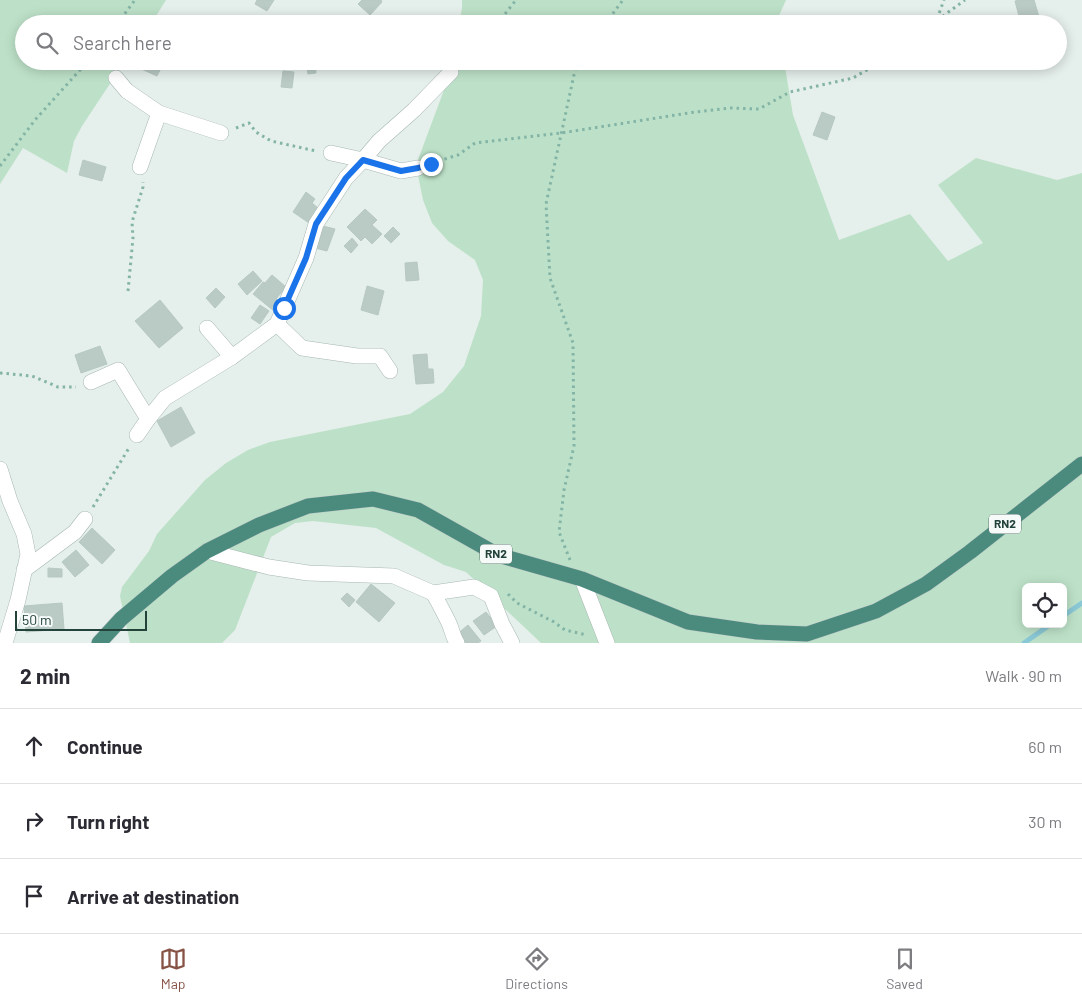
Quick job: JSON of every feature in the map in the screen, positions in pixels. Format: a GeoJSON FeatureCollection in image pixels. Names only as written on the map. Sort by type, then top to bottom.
{"type":"FeatureCollection","features":[{"type":"Feature","properties":{"kind":"highway","name":"RN2"},"geometry":{"type":"LineString","coordinates":[[98,643],[121,619],[172,576],[207,551],[260,525],[308,506],[373,499],[418,510],[498,555],[582,579],[688,622],[757,632],[807,634],[876,611],[926,584],[1082,464]]}},
{"type":"Feature","properties":{"kind":"street"},"geometry":{"type":"LineString","coordinates":[[137,435],[165,398],[232,357],[277,324],[306,258],[316,224],[346,178],[379,142],[451,72]]}},
{"type":"Feature","properties":{"kind":"street"},"geometry":{"type":"LineString","coordinates":[[116,78],[127,91],[159,113],[221,132]]}},
{"type":"Feature","properties":{"kind":"street"},"geometry":{"type":"LineString","coordinates":[[140,167],[159,113]]}},
{"type":"Feature","properties":{"kind":"street"},"geometry":{"type":"LineString","coordinates":[[331,153],[401,171],[418,168]]}},
{"type":"Feature","properties":{"kind":"street"},"geometry":{"type":"LineString","coordinates":[[277,324],[302,348],[357,356],[380,356],[390,370]]}},
{"type":"Feature","properties":{"kind":"street"},"geometry":{"type":"LineString","coordinates":[[207,328],[232,357]]}},
{"type":"Feature","properties":{"kind":"street"},"geometry":{"type":"LineString","coordinates":[[91,382],[118,370],[148,419]]}},
{"type":"Feature","properties":{"kind":"street"},"geometry":{"type":"LineString","coordinates":[[0,469],[10,502],[24,534],[28,554],[18,600],[5,643]]}},
{"type":"Feature","properties":{"kind":"street"},"geometry":{"type":"LineString","coordinates":[[24,570],[75,532],[86,519]]}},
{"type":"Feature","properties":{"kind":"street"},"geometry":{"type":"LineString","coordinates":[[207,551],[268,567],[308,573],[394,576],[433,593],[474,587],[490,596],[512,643]]}},
{"type":"Feature","properties":{"kind":"street"},"geometry":{"type":"LineString","coordinates":[[582,579],[606,641]]}},
{"type":"Feature","properties":{"kind":"street"},"geometry":{"type":"LineString","coordinates":[[433,593],[443,608],[457,643]]}},
{"type":"Feature","properties":{"kind":"path"},"geometry":{"type":"LineString","coordinates":[[124,15],[135,0]]}},
{"type":"Feature","properties":{"kind":"path"},"geometry":{"type":"LineString","coordinates":[[504,15],[516,0]]}},
{"type":"Feature","properties":{"kind":"path"},"geometry":{"type":"LineString","coordinates":[[612,15],[623,0]]}},
{"type":"Feature","properties":{"kind":"path"},"geometry":{"type":"LineString","coordinates":[[939,15],[944,0]]}},
{"type":"Feature","properties":{"kind":"path"},"geometry":{"type":"LineString","coordinates":[[944,15],[966,0]]}},
{"type":"Feature","properties":{"kind":"path"},"geometry":{"type":"LineString","coordinates":[[0,166],[35,120],[80,70]]}},
{"type":"Feature","properties":{"kind":"path"},"geometry":{"type":"LineString","coordinates":[[575,70],[546,204],[550,278],[573,343],[574,446],[564,490],[559,532],[569,559],[582,579]]}},
{"type":"Feature","properties":{"kind":"path"},"geometry":{"type":"LineString","coordinates":[[418,168],[458,155],[475,143],[560,133],[695,112],[731,108],[759,109],[790,92],[852,78],[866,70]]}},
{"type":"Feature","properties":{"kind":"path"},"geometry":{"type":"LineString","coordinates":[[221,132],[249,123],[256,132],[271,141],[331,153]]}},
{"type":"Feature","properties":{"kind":"path"},"geometry":{"type":"LineString","coordinates":[[128,291],[132,222],[143,187],[140,167]]}},
{"type":"Feature","properties":{"kind":"path"},"geometry":{"type":"LineString","coordinates":[[0,373],[32,376],[58,387],[82,387],[91,382]]}},
{"type":"Feature","properties":{"kind":"path"},"geometry":{"type":"LineString","coordinates":[[86,519],[137,435]]}},
{"type":"Feature","properties":{"kind":"path"},"geometry":{"type":"LineString","coordinates":[[504,591],[517,603],[554,622],[565,630],[606,641]]}},
{"type":"Feature","properties":{"kind":"green space"},"geometry":{"type":"Polygon","coordinates":[[[0,0],[166,0],[157,15],[15,15],[15,70],[119,70],[74,141],[67,173],[23,148],[0,184],[0,0]]]}},
{"type":"Feature","properties":{"kind":"green space"},"geometry":{"type":"Polygon","coordinates":[[[462,0],[786,0],[779,15],[461,15],[462,0]]]}},
{"type":"Feature","properties":{"kind":"green space"},"geometry":{"type":"Polygon","coordinates":[[[451,70],[786,70],[793,115],[839,240],[910,214],[948,261],[983,243],[938,185],[976,158],[1057,180],[1082,173],[1082,643],[541,643],[466,572],[444,565],[376,528],[313,521],[295,523],[271,537],[235,630],[222,643],[130,643],[120,596],[122,587],[149,551],[157,534],[205,480],[226,463],[248,450],[270,442],[410,414],[443,392],[464,366],[481,316],[483,280],[475,260],[448,241],[432,223],[423,200],[416,165],[451,70]]]}},
{"type":"Feature","properties":{"kind":"building"},"geometry":{"type":"Polygon","coordinates":[[[257,0],[274,0],[267,11],[255,4],[257,0]]]}},
{"type":"Feature","properties":{"kind":"building"},"geometry":{"type":"Polygon","coordinates":[[[362,0],[381,0],[382,2],[370,15],[358,4],[362,0]]]}},
{"type":"Feature","properties":{"kind":"building"},"geometry":{"type":"Polygon","coordinates":[[[1034,0],[1038,15],[1019,15],[1015,1],[1034,0]]]}},
{"type":"Feature","properties":{"kind":"building"},"geometry":{"type":"Polygon","coordinates":[[[144,70],[160,70],[157,76],[144,70]]]}},
{"type":"Feature","properties":{"kind":"building"},"geometry":{"type":"Polygon","coordinates":[[[307,70],[316,70],[316,73],[308,74],[307,70]]]}},
{"type":"Feature","properties":{"kind":"building"},"geometry":{"type":"Polygon","coordinates":[[[283,71],[294,72],[292,88],[281,87],[283,71]]]}},
{"type":"Feature","properties":{"kind":"building"},"geometry":{"type":"Polygon","coordinates":[[[822,112],[835,117],[827,140],[813,135],[822,112]]]}},
{"type":"Feature","properties":{"kind":"building"},"geometry":{"type":"Polygon","coordinates":[[[83,160],[106,167],[102,181],[79,175],[83,160]]]}},
{"type":"Feature","properties":{"kind":"building"},"geometry":{"type":"Polygon","coordinates":[[[306,192],[315,199],[312,203],[318,208],[309,223],[293,212],[306,192]]]}},
{"type":"Feature","properties":{"kind":"building"},"geometry":{"type":"Polygon","coordinates":[[[365,209],[377,220],[372,225],[382,234],[372,244],[365,237],[361,241],[347,227],[365,209]]]}},
{"type":"Feature","properties":{"kind":"building"},"geometry":{"type":"Polygon","coordinates":[[[323,226],[335,229],[327,251],[315,248],[323,226]]]}},
{"type":"Feature","properties":{"kind":"building"},"geometry":{"type":"Polygon","coordinates":[[[393,227],[400,234],[391,243],[384,236],[393,227]]]}},
{"type":"Feature","properties":{"kind":"building"},"geometry":{"type":"Polygon","coordinates":[[[352,238],[358,245],[351,253],[344,246],[352,238]]]}},
{"type":"Feature","properties":{"kind":"building"},"geometry":{"type":"Polygon","coordinates":[[[417,262],[419,280],[406,281],[405,263],[417,262]]]}},
{"type":"Feature","properties":{"kind":"building"},"geometry":{"type":"Polygon","coordinates":[[[253,271],[262,281],[247,295],[238,284],[253,271]]]}},
{"type":"Feature","properties":{"kind":"building"},"geometry":{"type":"Polygon","coordinates":[[[272,275],[286,287],[276,299],[281,303],[274,311],[253,294],[272,275]]]}},
{"type":"Feature","properties":{"kind":"building"},"geometry":{"type":"Polygon","coordinates":[[[367,286],[384,291],[378,315],[361,310],[367,286]]]}},
{"type":"Feature","properties":{"kind":"building"},"geometry":{"type":"Polygon","coordinates":[[[216,288],[225,297],[215,308],[206,298],[216,288]]]}},
{"type":"Feature","properties":{"kind":"building"},"geometry":{"type":"Polygon","coordinates":[[[160,300],[183,328],[159,348],[135,321],[160,300]]]}},
{"type":"Feature","properties":{"kind":"building"},"geometry":{"type":"Polygon","coordinates":[[[260,305],[269,311],[260,324],[251,318],[260,305]]]}},
{"type":"Feature","properties":{"kind":"building"},"geometry":{"type":"Polygon","coordinates":[[[100,346],[107,364],[81,373],[75,355],[100,346]]]}},
{"type":"Feature","properties":{"kind":"building"},"geometry":{"type":"Polygon","coordinates":[[[427,354],[428,369],[433,369],[434,383],[416,384],[413,355],[427,354]]]}},
{"type":"Feature","properties":{"kind":"building"},"geometry":{"type":"Polygon","coordinates":[[[181,407],[195,433],[171,447],[157,421],[181,407]]]}},
{"type":"Feature","properties":{"kind":"building"},"geometry":{"type":"Polygon","coordinates":[[[92,528],[115,550],[102,564],[79,542],[92,528]]]}},
{"type":"Feature","properties":{"kind":"building"},"geometry":{"type":"Polygon","coordinates":[[[76,550],[89,565],[75,577],[62,562],[76,550]]]}},
{"type":"Feature","properties":{"kind":"building"},"geometry":{"type":"Polygon","coordinates":[[[48,568],[62,569],[62,577],[48,577],[48,568]]]}},
{"type":"Feature","properties":{"kind":"building"},"geometry":{"type":"Polygon","coordinates":[[[371,584],[395,603],[379,622],[356,602],[371,584]]]}},
{"type":"Feature","properties":{"kind":"building"},"geometry":{"type":"Polygon","coordinates":[[[347,593],[355,600],[349,607],[341,599],[347,593]]]}},
{"type":"Feature","properties":{"kind":"building"},"geometry":{"type":"Polygon","coordinates":[[[62,603],[64,629],[26,632],[24,606],[62,603]]]}},
{"type":"Feature","properties":{"kind":"building"},"geometry":{"type":"Polygon","coordinates":[[[486,612],[497,626],[484,635],[473,621],[486,612]]]}},
{"type":"Feature","properties":{"kind":"building"},"geometry":{"type":"Polygon","coordinates":[[[468,625],[481,641],[478,643],[461,643],[455,636],[468,625]]]}},
{"type":"Feature","properties":{"kind":"waterway"},"geometry":{"type":"LineString","coordinates":[[1067,613],[1082,603]]}},
{"type":"Feature","properties":{"kind":"waterway"},"geometry":{"type":"LineString","coordinates":[[1024,643],[1045,628]]}},
{"type":"Feature","properties":{"kind":"route"},"geometry":{"type":"LineString","coordinates":[[284,308],[306,258],[316,224],[346,178],[363,160],[401,171],[431,164]]}}]}
